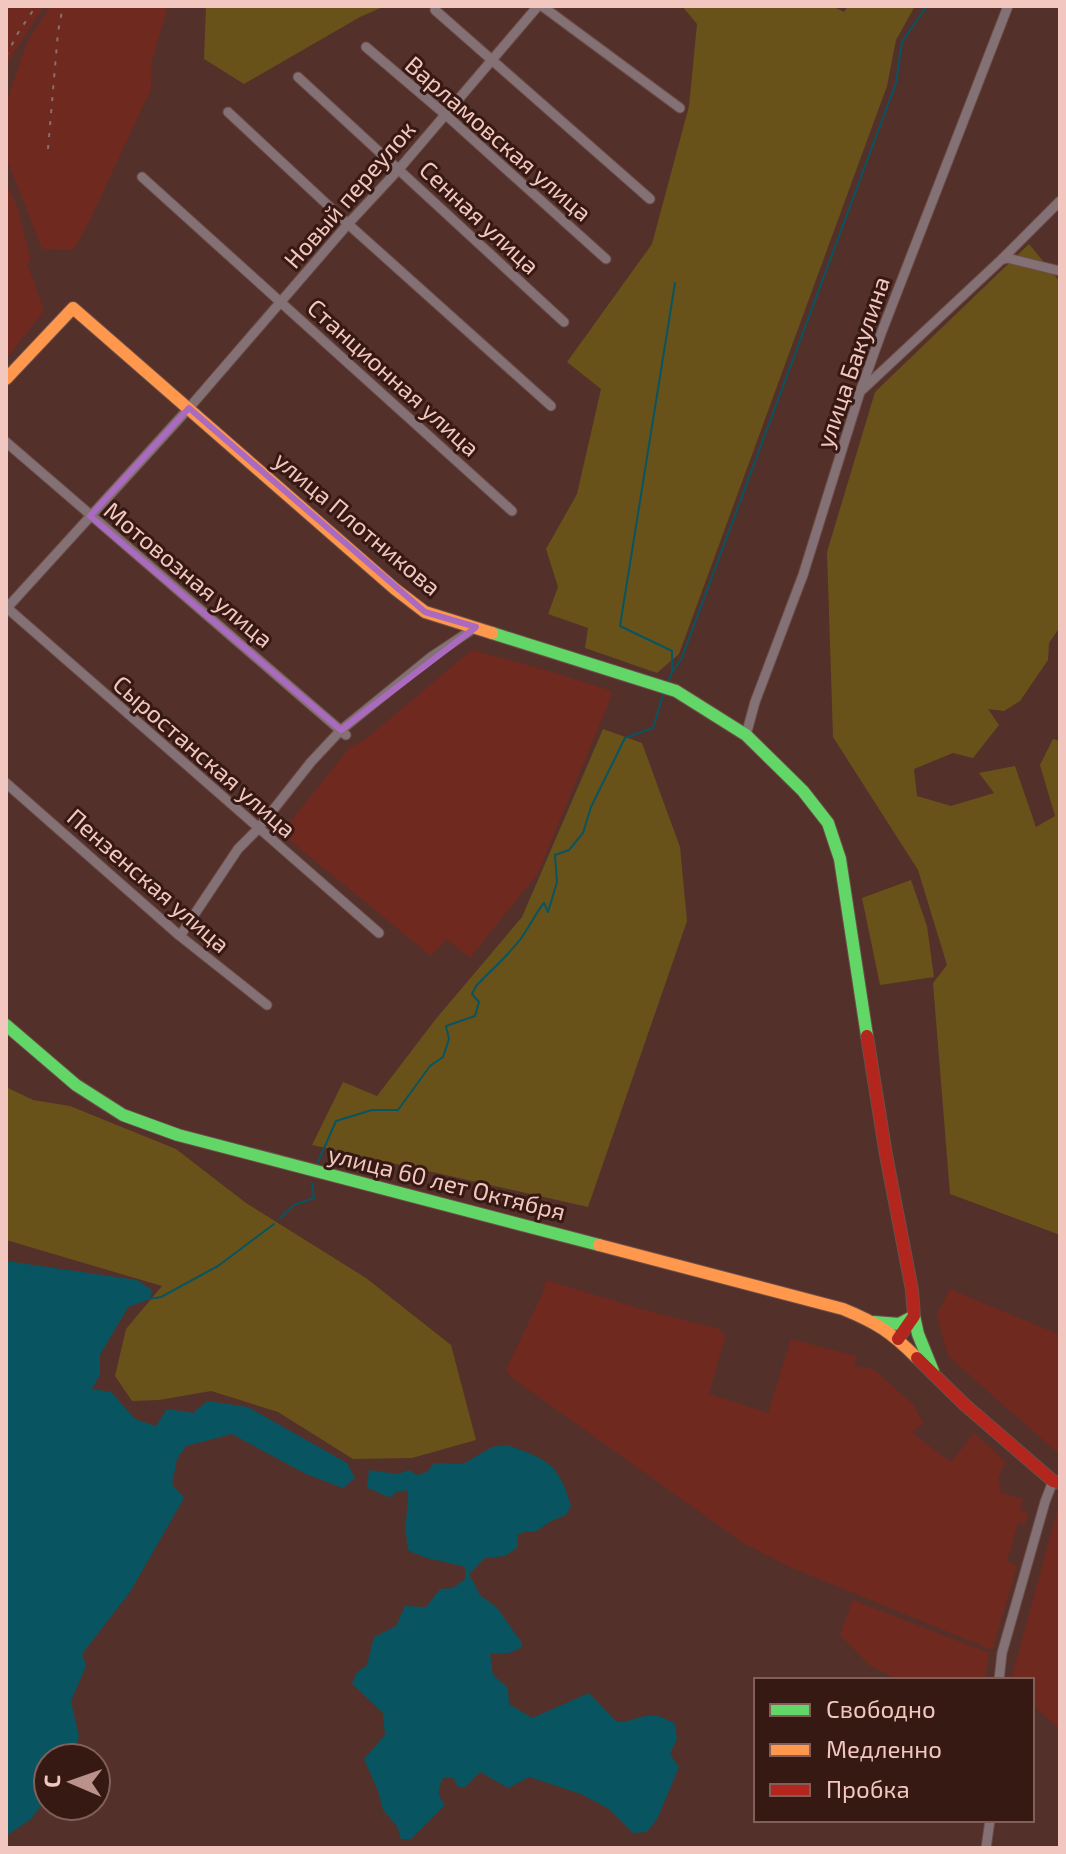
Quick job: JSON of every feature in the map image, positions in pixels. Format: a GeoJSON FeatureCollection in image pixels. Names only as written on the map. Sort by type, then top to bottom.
{"type":"FeatureCollection","features":[{"type":"Feature","properties":{"kind":"street","name":"Новый переулок"},"geometry":{"type":"LineString","coordinates":[[6,608],[189,408],[540,6]]}},
{"type":"Feature","properties":{"kind":"street"},"geometry":{"type":"LineString","coordinates":[[540,6],[680,108]]}},
{"type":"Feature","properties":{"kind":"street","name":"улица Бакулина"},"geometry":{"type":"LineString","coordinates":[[746,735],[755,702],[803,575],[860,392],[1008,6]]}},
{"type":"Feature","properties":{"kind":"street"},"geometry":{"type":"LineString","coordinates":[[435,10],[650,199]]}},
{"type":"Feature","properties":{"kind":"street","name":"Варламовская улица"},"geometry":{"type":"LineString","coordinates":[[366,47],[606,259]]}},
{"type":"Feature","properties":{"kind":"street","name":"Сенная улица"},"geometry":{"type":"LineString","coordinates":[[298,77],[564,322]]}},
{"type":"Feature","properties":{"kind":"street"},"geometry":{"type":"LineString","coordinates":[[228,112],[551,406]]}},
{"type":"Feature","properties":{"kind":"street","name":"Станционная улица"},"geometry":{"type":"LineString","coordinates":[[142,177],[512,511]]}},
{"type":"Feature","properties":{"kind":"street"},"geometry":{"type":"LineString","coordinates":[[860,392],[1060,201]]}},
{"type":"Feature","properties":{"kind":"street"},"geometry":{"type":"LineString","coordinates":[[1001,260],[1007,258],[1060,271]]}},
{"type":"Feature","properties":{"kind":"street","name":"улица Плотникова"},"geometry":{"type":"LineString","coordinates":[[6,379],[73,308],[425,612],[676,691],[746,735]]}},
{"type":"Feature","properties":{"kind":"street","name":"Мотовозная улица"},"geometry":{"type":"LineString","coordinates":[[6,442],[344,732]]}},
{"type":"Feature","properties":{"kind":"street","name":"Сыростанская улица"},"geometry":{"type":"LineString","coordinates":[[6,608],[379,933]]}},
{"type":"Feature","properties":{"kind":"street"},"geometry":{"type":"LineString","coordinates":[[180,936],[238,849],[258,829],[311,762],[431,657],[476,627]]}},
{"type":"Feature","properties":{"kind":"street"},"geometry":{"type":"LineString","coordinates":[[746,735],[803,791],[828,823],[840,859],[914,1316],[924,1352],[936,1377]]}},
{"type":"Feature","properties":{"kind":"street","name":"Пензенская улица"},"geometry":{"type":"LineString","coordinates":[[6,783],[180,936],[267,1005]]}},
{"type":"Feature","properties":{"kind":"street","name":"улица 60 лет Октября"},"geometry":{"type":"LineString","coordinates":[[6,1025],[76,1085],[123,1115],[178,1135],[731,1278],[843,1309],[874,1322],[898,1339],[965,1405],[1056,1482]]}},
{"type":"Feature","properties":{"kind":"street"},"geometry":{"type":"LineString","coordinates":[[874,1322],[899,1324],[914,1316]]}},
{"type":"Feature","properties":{"kind":"street"},"geometry":{"type":"LineString","coordinates":[[898,1339],[914,1316]]}},
{"type":"Feature","properties":{"kind":"street"},"geometry":{"type":"LineString","coordinates":[[999,1678],[1002,1653],[1045,1502],[1056,1482]]}},
{"type":"Feature","properties":{"kind":"street"},"geometry":{"type":"LineString","coordinates":[[986,1848],[990,1822]]}},
{"type":"Feature","properties":{"kind":"highlighted area"},"geometry":{"type":"Polygon","coordinates":[[[189,408],[425,612],[476,627],[341,730],[90,516],[189,408]]]}},
{"type":"Feature","properties":{"kind":"shaded area"},"geometry":{"type":"Polygon","coordinates":[[[6,6],[44,6],[6,65],[6,6]]]}},
{"type":"Feature","properties":{"kind":"shaded area"},"geometry":{"type":"Polygon","coordinates":[[[51,6],[168,6],[152,60],[151,89],[73,250],[42,249],[6,157],[6,103],[27,42],[51,6]]]}},
{"type":"Feature","properties":{"kind":"shaded area"},"geometry":{"type":"Polygon","coordinates":[[[206,6],[385,6],[360,17],[244,84],[204,59],[206,6]]]}},
{"type":"Feature","properties":{"kind":"shaded area"},"geometry":{"type":"Polygon","coordinates":[[[682,6],[832,6],[844,12],[848,6],[915,6],[896,40],[887,86],[679,654],[657,673],[585,648],[588,628],[548,614],[558,587],[546,549],[577,494],[601,389],[567,362],[652,244],[689,106],[697,24],[682,6]]]}},
{"type":"Feature","properties":{"kind":"shaded area"},"geometry":{"type":"Polygon","coordinates":[[[6,184],[17,206],[31,261],[27,263],[44,311],[6,359],[6,184]]]}},
{"type":"Feature","properties":{"kind":"shaded area"},"geometry":{"type":"Polygon","coordinates":[[[1029,244],[1060,282],[1060,627],[1049,643],[1048,660],[1020,701],[1004,711],[988,709],[999,725],[973,758],[953,753],[914,769],[917,796],[951,806],[994,793],[979,773],[1015,766],[1036,827],[1055,816],[1040,765],[1053,739],[1060,741],[1060,1235],[950,1194],[933,983],[947,965],[918,870],[833,737],[827,552],[875,392],[1029,244]]]}},
{"type":"Feature","properties":{"kind":"shaded area"},"geometry":{"type":"Polygon","coordinates":[[[472,650],[612,691],[538,873],[470,958],[446,939],[431,956],[281,833],[351,746],[362,742],[472,650]]]}},
{"type":"Feature","properties":{"kind":"shaded area"},"geometry":{"type":"Polygon","coordinates":[[[603,729],[642,743],[680,847],[687,921],[588,1207],[312,1145],[343,1082],[377,1096],[435,1020],[522,917],[603,729]]]}},
{"type":"Feature","properties":{"kind":"shaded area"},"geometry":{"type":"Polygon","coordinates":[[[911,880],[927,926],[934,977],[880,985],[862,898],[911,880]]]}},
{"type":"Feature","properties":{"kind":"shaded area"},"geometry":{"type":"Polygon","coordinates":[[[6,1087],[33,1100],[70,1106],[176,1149],[246,1203],[366,1278],[451,1345],[476,1440],[412,1458],[353,1459],[278,1412],[211,1391],[132,1401],[115,1376],[126,1329],[162,1286],[6,1240],[6,1087]]]}},
{"type":"Feature","properties":{"kind":"shaded area"},"geometry":{"type":"Polygon","coordinates":[[[546,1280],[719,1329],[725,1337],[709,1394],[768,1413],[791,1339],[856,1356],[855,1366],[873,1369],[913,1404],[923,1423],[912,1433],[951,1462],[974,1433],[1006,1462],[998,1478],[1001,1493],[1023,1499],[1020,1510],[1028,1512],[1025,1524],[1018,1523],[1007,1562],[1017,1566],[992,1650],[790,1567],[743,1543],[515,1380],[506,1370],[546,1280]]]}},
{"type":"Feature","properties":{"kind":"shaded area"},"geometry":{"type":"Polygon","coordinates":[[[950,1289],[1060,1335],[1060,1455],[948,1356],[937,1315],[950,1289]]]}},
{"type":"Feature","properties":{"kind":"shaded area"},"geometry":{"type":"Polygon","coordinates":[[[1057,1511],[1060,1511],[1060,1729],[1034,1707],[1034,1678],[1012,1678],[1057,1511]]]}},
{"type":"Feature","properties":{"kind":"shaded area"},"geometry":{"type":"Polygon","coordinates":[[[853,1600],[989,1653],[985,1678],[895,1678],[869,1665],[840,1635],[853,1600]]]}},
{"type":"Feature","properties":{"kind":"water"},"geometry":{"type":"Polygon","coordinates":[[[6,1261],[137,1280],[152,1290],[150,1299],[128,1307],[100,1355],[100,1375],[92,1389],[111,1392],[135,1419],[156,1426],[167,1409],[193,1413],[207,1401],[248,1407],[347,1463],[355,1478],[343,1488],[306,1474],[232,1434],[186,1446],[177,1459],[172,1484],[184,1498],[130,1592],[82,1654],[86,1666],[71,1701],[79,1737],[77,1742],[32,1742],[32,1818],[6,1836],[6,1261]]]}},
{"type":"Feature","properties":{"kind":"water"},"geometry":{"type":"Polygon","coordinates":[[[507,1445],[550,1465],[562,1481],[571,1506],[566,1515],[535,1532],[517,1535],[518,1547],[505,1556],[485,1558],[469,1574],[480,1595],[497,1608],[522,1643],[521,1648],[509,1653],[490,1654],[493,1675],[508,1688],[509,1704],[532,1718],[589,1693],[617,1722],[652,1715],[675,1724],[677,1739],[670,1754],[679,1767],[657,1819],[647,1832],[633,1833],[609,1809],[581,1794],[529,1777],[508,1788],[480,1772],[464,1788],[457,1786],[453,1777],[443,1778],[439,1792],[445,1805],[411,1839],[401,1839],[397,1826],[383,1810],[364,1759],[385,1735],[383,1713],[352,1684],[357,1672],[367,1665],[374,1637],[396,1626],[405,1606],[426,1607],[440,1589],[453,1588],[465,1579],[465,1567],[408,1550],[405,1526],[408,1490],[396,1492],[391,1497],[367,1488],[369,1470],[398,1474],[409,1470],[417,1475],[427,1472],[434,1463],[463,1464],[492,1447],[507,1445]]]}},
{"type":"Feature","properties":{"kind":"waterway"},"geometry":{"type":"LineString","coordinates":[[668,682],[681,660],[896,83],[902,42],[927,6]]}},
{"type":"Feature","properties":{"kind":"waterway"},"geometry":{"type":"LineString","coordinates":[[672,671],[672,651],[620,626],[675,283]]}},
{"type":"Feature","properties":{"kind":"waterway"},"geometry":{"type":"LineString","coordinates":[[318,1162],[336,1121],[372,1110],[398,1110],[430,1066],[443,1057],[449,1039],[446,1026],[475,1016],[479,1002],[472,994],[476,986],[517,944],[544,903],[548,912],[557,882],[555,855],[569,850],[583,833],[591,807],[625,738],[653,728],[664,692]]}},
{"type":"Feature","properties":{"kind":"waterway"},"geometry":{"type":"LineString","coordinates":[[280,1218],[294,1205],[314,1198],[312,1183]]}},
{"type":"Feature","properties":{"kind":"waterway"},"geometry":{"type":"LineString","coordinates":[[149,1299],[161,1297],[218,1266],[274,1224]]}},
{"type":"Feature","properties":{"kind":"railway"},"geometry":{"type":"LineString","coordinates":[[6,56],[36,6]]}},
{"type":"Feature","properties":{"kind":"railway"},"geometry":{"type":"LineString","coordinates":[[48,149],[63,6]]}},
{"type":"Feature","properties":{"kind":"traffic: fast"},"geometry":{"type":"LineString","coordinates":[[492,633],[676,691],[746,735],[803,791],[828,823],[840,859],[867,1036]]}},
{"type":"Feature","properties":{"kind":"traffic: fast"},"geometry":{"type":"LineString","coordinates":[[6,1025],[76,1085],[123,1115],[178,1135],[599,1245]]}},
{"type":"Feature","properties":{"kind":"traffic: fast"},"geometry":{"type":"LineString","coordinates":[[874,1322],[899,1324],[914,1316],[933,1371]]}},
{"type":"Feature","properties":{"kind":"traffic: slow"},"geometry":{"type":"LineString","coordinates":[[6,379],[73,308],[395,589],[425,612],[492,633]]}},
{"type":"Feature","properties":{"kind":"traffic: slow"},"geometry":{"type":"LineString","coordinates":[[599,1245],[843,1309],[883,1329],[917,1358]]}},
{"type":"Feature","properties":{"kind":"traffic: jam"},"geometry":{"type":"LineString","coordinates":[[867,1036],[912,1290],[914,1316],[898,1339]]}},
{"type":"Feature","properties":{"kind":"traffic: jam"},"geometry":{"type":"LineString","coordinates":[[917,1358],[965,1405],[1053,1481],[1060,1483]]}}]}
